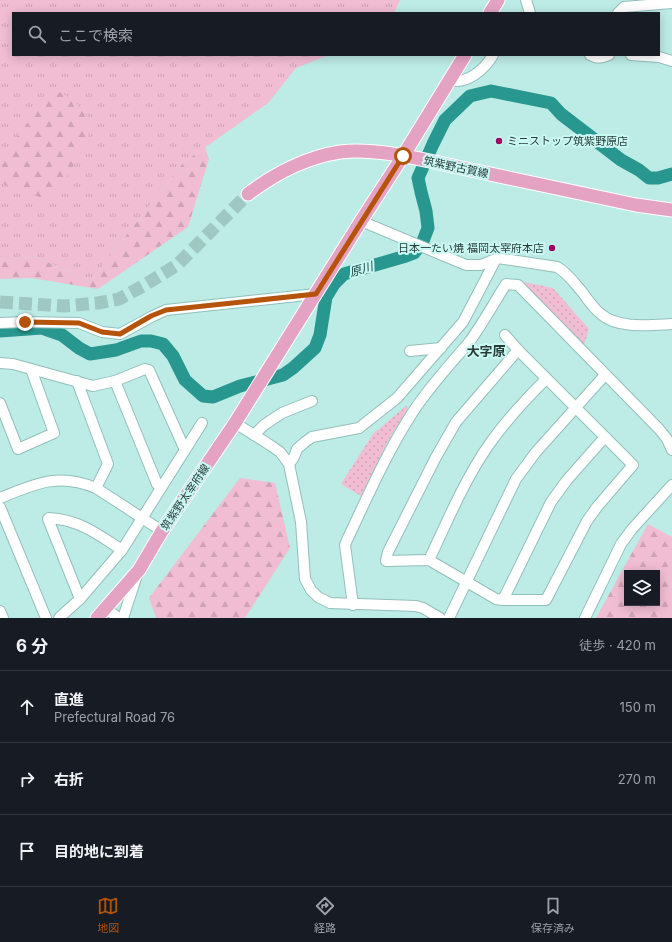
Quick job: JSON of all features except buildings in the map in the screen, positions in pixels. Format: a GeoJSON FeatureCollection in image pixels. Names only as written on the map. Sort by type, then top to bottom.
{"type":"FeatureCollection","features":[{"type":"Feature","properties":{"kind":"main road"},"geometry":{"type":"LineString","coordinates":[[491,12],[498,0]]}},
{"type":"Feature","properties":{"kind":"main road","name":"筑紫野太宰府線"},"geometry":{"type":"LineString","coordinates":[[100,614],[139,570],[162,531],[235,423],[361,221],[409,157],[464,56]]}},
{"type":"Feature","properties":{"kind":"main road","name":"筑紫野古賀線"},"geometry":{"type":"LineString","coordinates":[[248,194],[261,184],[286,170],[321,155],[355,150],[409,157],[636,205],[672,210]]}},
{"type":"Feature","properties":{"kind":"street"},"geometry":{"type":"LineString","coordinates":[[526,0],[530,12]]}},
{"type":"Feature","properties":{"kind":"street"},"geometry":{"type":"LineString","coordinates":[[619,12],[624,7],[672,3]]}},
{"type":"Feature","properties":{"kind":"street"},"geometry":{"type":"LineString","coordinates":[[450,80],[455,81],[472,76],[488,63],[492,56]]}},
{"type":"Feature","properties":{"kind":"street"},"geometry":{"type":"LineString","coordinates":[[592,56],[602,58],[606,56]]}},
{"type":"Feature","properties":{"kind":"street"},"geometry":{"type":"LineString","coordinates":[[646,56],[659,57],[672,61]]}},
{"type":"Feature","properties":{"kind":"street"},"geometry":{"type":"LineString","coordinates":[[361,221],[466,265],[481,265],[498,258],[557,267],[564,271],[601,315],[607,318],[624,324],[648,326],[672,324]]}},
{"type":"Feature","properties":{"kind":"street"},"geometry":{"type":"LineString","coordinates":[[289,464],[297,449],[308,439],[359,428],[397,398],[463,322],[496,259]]}},
{"type":"Feature","properties":{"kind":"street"},"geometry":{"type":"LineString","coordinates":[[353,605],[345,545],[347,540],[394,444],[411,415],[428,390],[470,340],[506,284],[518,285],[659,429],[667,439],[672,450]]}},
{"type":"Feature","properties":{"kind":"street"},"geometry":{"type":"LineString","coordinates":[[0,323],[79,323],[102,332],[120,334],[151,316],[166,310],[316,294]]}},
{"type":"Feature","properties":{"kind":"street"},"geometry":{"type":"LineString","coordinates":[[505,335],[546,379],[633,465],[587,521],[546,600],[496,599],[429,560],[386,561],[388,552],[436,457],[456,422],[518,350]]}},
{"type":"Feature","properties":{"kind":"street"},"geometry":{"type":"LineString","coordinates":[[410,351],[441,348]]}},
{"type":"Feature","properties":{"kind":"street"},"geometry":{"type":"LineString","coordinates":[[0,363],[13,364],[93,386],[115,381],[145,369],[149,370],[185,450]]}},
{"type":"Feature","properties":{"kind":"street"},"geometry":{"type":"LineString","coordinates":[[0,403],[18,449],[54,433],[31,369]]}},
{"type":"Feature","properties":{"kind":"street"},"geometry":{"type":"LineString","coordinates":[[449,618],[516,479],[536,452],[605,375]]}},
{"type":"Feature","properties":{"kind":"street"},"geometry":{"type":"LineString","coordinates":[[429,560],[472,473],[488,445],[523,403],[546,379]]}},
{"type":"Feature","properties":{"kind":"street"},"geometry":{"type":"LineString","coordinates":[[77,381],[108,464],[96,488]]}},
{"type":"Feature","properties":{"kind":"street"},"geometry":{"type":"LineString","coordinates":[[115,381],[157,484],[161,488]]}},
{"type":"Feature","properties":{"kind":"street"},"geometry":{"type":"LineString","coordinates":[[254,435],[264,425],[282,413],[312,401]]}},
{"type":"Feature","properties":{"kind":"street"},"geometry":{"type":"LineString","coordinates":[[59,618],[80,599],[122,550],[202,423]]}},
{"type":"Feature","properties":{"kind":"street"},"geometry":{"type":"LineString","coordinates":[[235,423],[280,452],[289,464],[300,514],[306,578],[311,590],[318,597],[330,603],[416,606],[423,608],[440,618]]}},
{"type":"Feature","properties":{"kind":"street"},"geometry":{"type":"LineString","coordinates":[[503,600],[551,502],[567,480],[605,437]]}},
{"type":"Feature","properties":{"kind":"street"},"geometry":{"type":"LineString","coordinates":[[0,498],[39,482],[72,480],[96,488],[143,517],[162,531]]}},
{"type":"Feature","properties":{"kind":"street"},"geometry":{"type":"LineString","coordinates":[[585,618],[621,544],[632,529],[672,485]]}},
{"type":"Feature","properties":{"kind":"street"},"geometry":{"type":"LineString","coordinates":[[0,507],[46,618]]}},
{"type":"Feature","properties":{"kind":"street"},"geometry":{"type":"LineString","coordinates":[[80,599],[48,519],[62,519],[74,522],[85,527],[122,550]]}},
{"type":"Feature","properties":{"kind":"street"},"geometry":{"type":"LineString","coordinates":[[124,618],[139,570]]}},
{"type":"Feature","properties":{"kind":"street"},"geometry":{"type":"LineString","coordinates":[[0,611],[3,618]]}},
{"type":"Feature","properties":{"kind":"street"},"geometry":{"type":"LineString","coordinates":[[100,614],[112,613],[119,618]]}},
{"type":"Feature","properties":{"kind":"green space"},"geometry":{"type":"Polygon","coordinates":[[[0,0],[400,0],[394,12],[12,12],[12,56],[326,56],[296,68],[268,103],[183,163],[90,282],[37,257],[0,262],[0,0]]]}},
{"type":"Feature","properties":{"kind":"green space"},"geometry":{"type":"Polygon","coordinates":[[[56,91],[66,95],[76,103],[85,113],[89,122],[88,137],[82,151],[70,171],[58,188],[47,197],[31,194],[0,183],[0,158],[52,92],[56,91]]]}},
{"type":"Feature","properties":{"kind":"green space"},"geometry":{"type":"Polygon","coordinates":[[[205,147],[209,159],[188,227],[98,289],[32,278],[0,279],[0,262],[37,257],[90,282],[183,163],[205,147]]]}},
{"type":"Feature","properties":{"kind":"green space"},"geometry":{"type":"Polygon","coordinates":[[[519,281],[553,288],[589,329],[584,345],[519,281]]]}},
{"type":"Feature","properties":{"kind":"green space"},"geometry":{"type":"Polygon","coordinates":[[[406,406],[408,408],[388,441],[361,496],[341,484],[373,434],[406,406]]]}},
{"type":"Feature","properties":{"kind":"green space"},"geometry":{"type":"Polygon","coordinates":[[[240,478],[275,483],[290,548],[245,618],[156,618],[149,598],[240,478]]]}},
{"type":"Feature","properties":{"kind":"green space"},"geometry":{"type":"Polygon","coordinates":[[[648,524],[672,537],[672,618],[596,618],[648,524]]]}},
{"type":"Feature","properties":{"kind":"waterway","name":"原川"},"geometry":{"type":"LineString","coordinates":[[0,331],[42,328],[62,335],[79,348],[90,354],[116,350],[141,341],[151,341],[163,344],[173,356],[185,380],[203,396],[213,397],[240,386],[283,375],[315,348],[320,335],[326,297],[334,284],[344,274],[414,253],[423,241],[428,228],[426,211],[418,178],[433,144],[445,120],[470,96],[491,91],[551,103],[561,114],[621,160],[639,170],[649,178],[658,178],[672,174]]}},
{"type":"Feature","properties":{"kind":"tunnel"},"geometry":{"type":"LineString","coordinates":[[0,302],[64,306],[98,303],[119,299],[177,265],[248,194]]}},
{"type":"Feature","properties":{"kind":"place","name":"ミニストップ筑紫野原店"},"geometry":{"type":"Point","coordinates":[499,141]}},
{"type":"Feature","properties":{"kind":"place","name":"日本一たい焼 福岡太宰府本店"},"geometry":{"type":"Point","coordinates":[552,248]}},
{"type":"Feature","properties":{"kind":"district","name":"大字原"},"geometry":{"type":"Point","coordinates":[486,351]}},
{"type":"Feature","properties":{"kind":"route"},"geometry":{"type":"LineString","coordinates":[[25,322],[79,323],[102,332],[120,334],[151,316],[166,310],[316,294],[403,156]]}}]}
